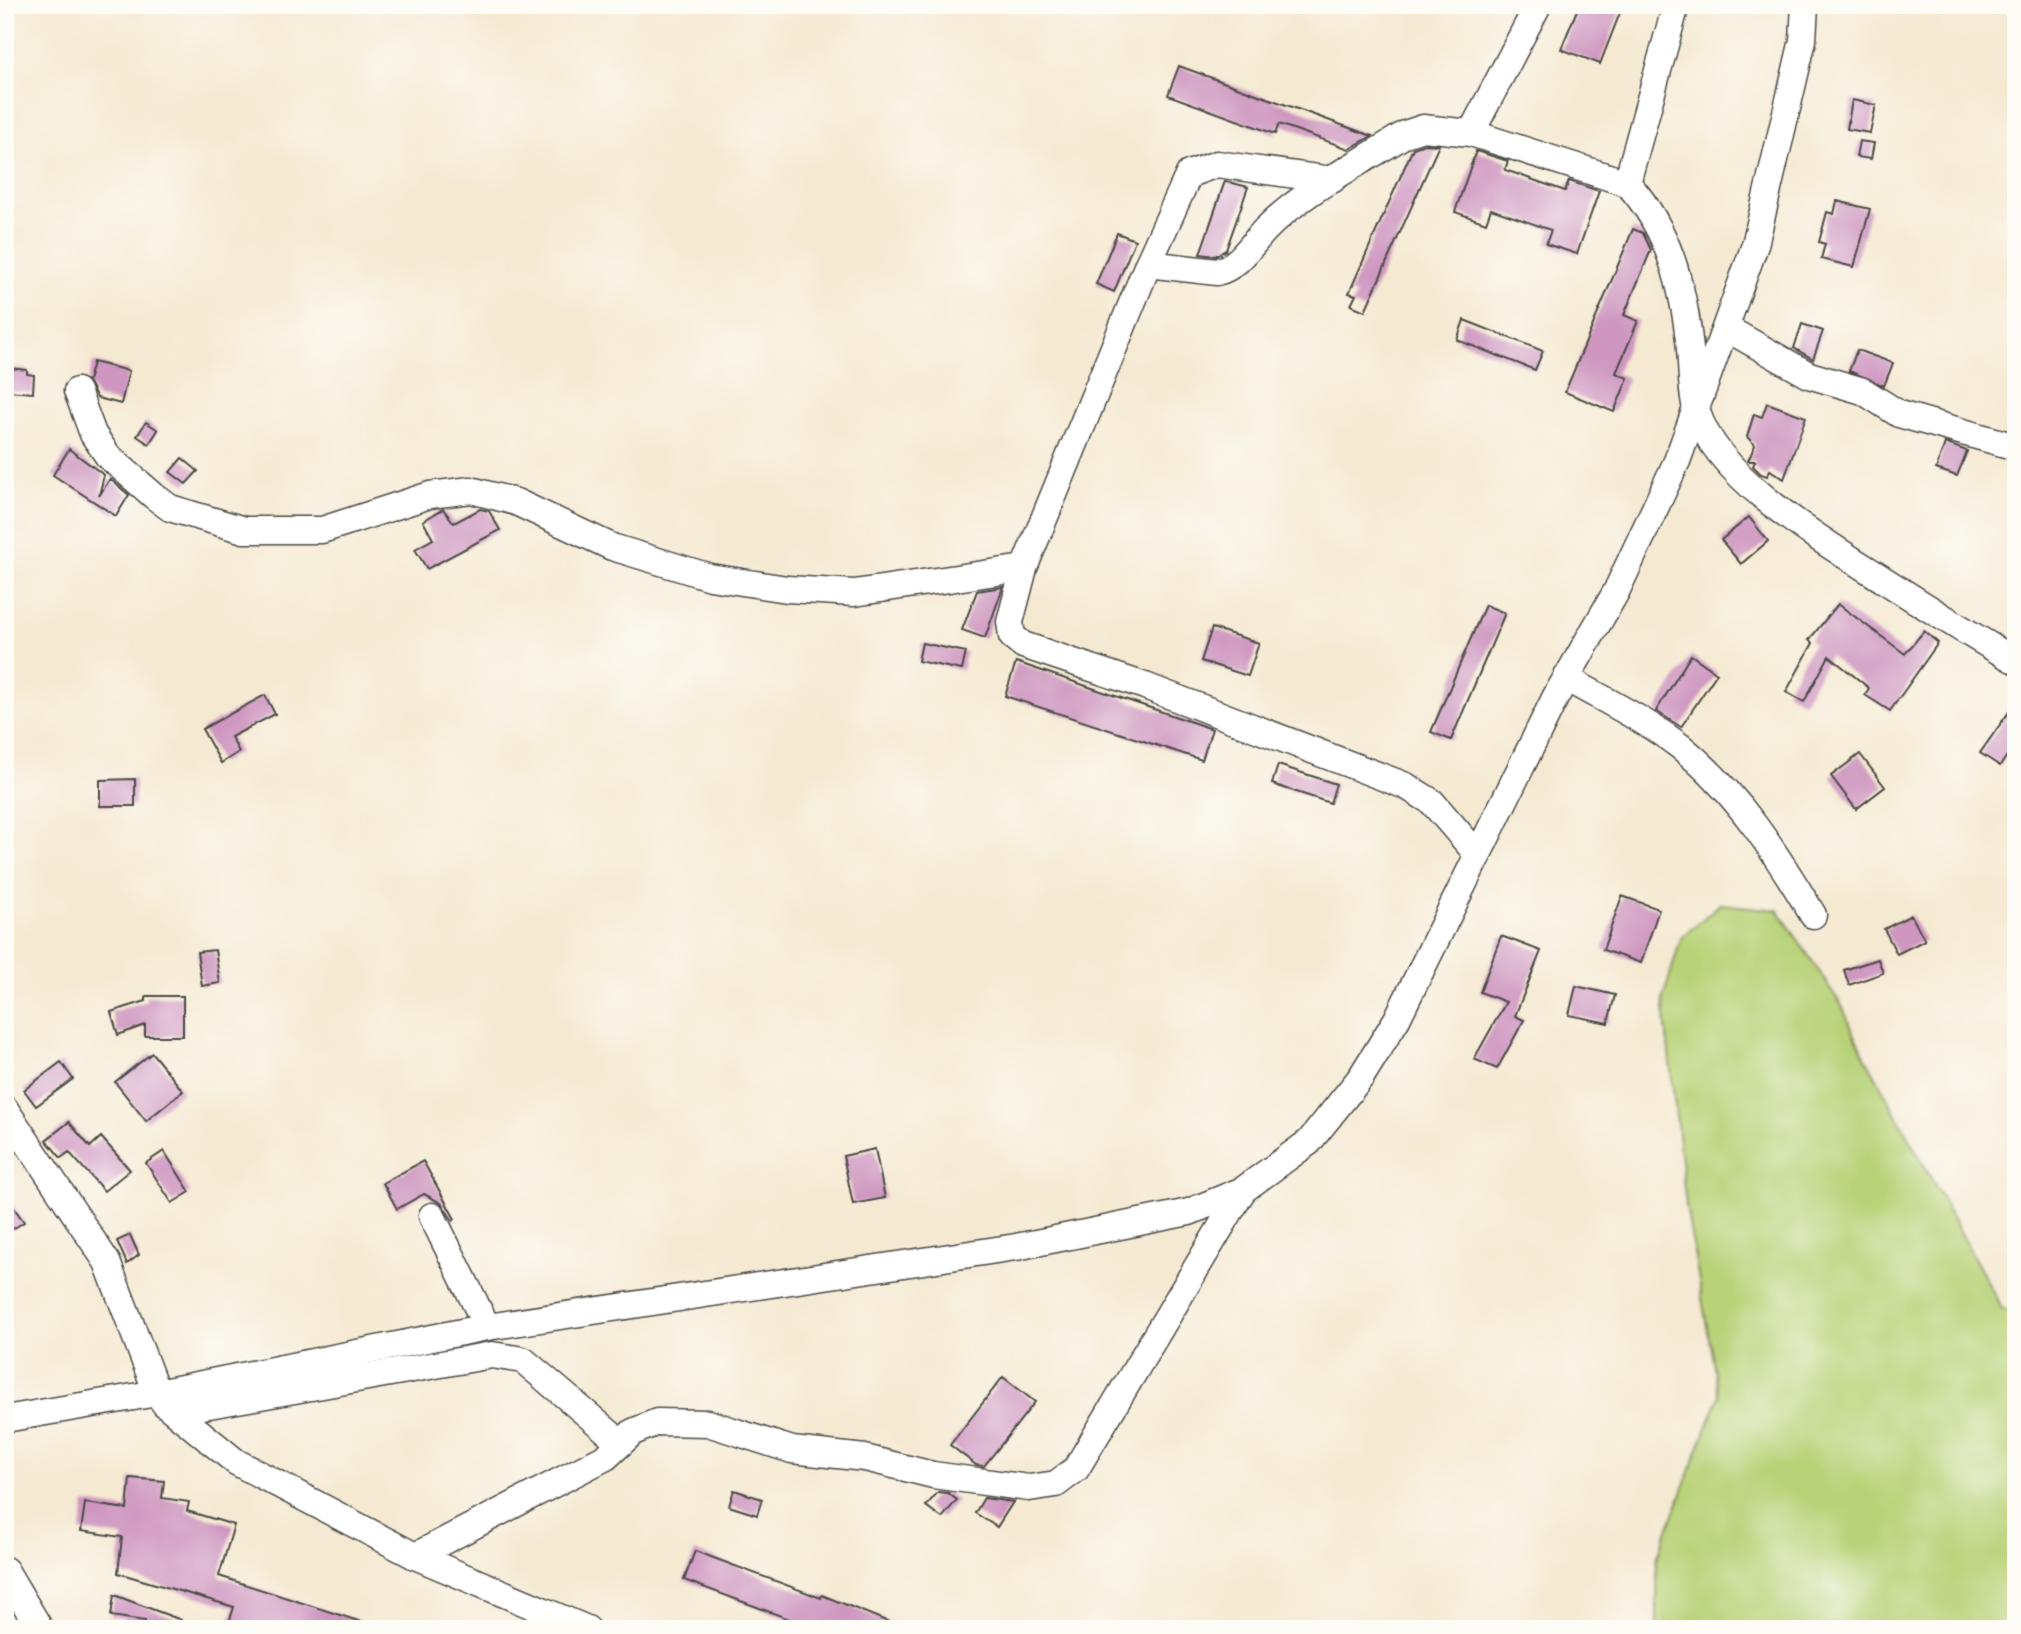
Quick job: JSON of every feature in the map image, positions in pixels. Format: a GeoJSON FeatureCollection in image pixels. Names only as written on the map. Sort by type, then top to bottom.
{"type":"FeatureCollection","features":[{"type":"Feature","properties":{"kind":"street"},"geometry":{"type":"LineString","coordinates":[[1472,133],[1538,5]]}},
{"type":"Feature","properties":{"kind":"street"},"geometry":{"type":"LineString","coordinates":[[1627,183],[1676,5]]}},
{"type":"Feature","properties":{"kind":"street"},"geometry":{"type":"LineString","coordinates":[[166,1402],[487,1327],[1016,1247],[1189,1212],[1243,1190],[1310,1142],[1361,1077],[1397,1019],[1566,678],[1616,592],[1677,461],[1755,245],[1803,40],[1805,5]]}},
{"type":"Feature","properties":{"kind":"street"},"geometry":{"type":"LineString","coordinates":[[1148,264],[1217,272],[1228,269],[1267,228],[1299,201],[1405,134],[1423,128],[1472,133],[1627,183],[1643,200],[1660,230],[1681,287],[1696,411],[1711,443],[1779,511],[1810,534],[1944,621],[2016,661]]}},
{"type":"Feature","properties":{"kind":"street"},"geometry":{"type":"LineString","coordinates":[[1332,180],[1217,164],[1202,167],[1189,174],[1148,264],[1024,568],[1010,622],[1012,636],[1023,645],[1168,695],[1406,786],[1432,802],[1478,855]]}},
{"type":"Feature","properties":{"kind":"street"},"geometry":{"type":"LineString","coordinates":[[1726,328],[1809,375],[1863,391],[1899,414],[2016,447]]}},
{"type":"Feature","properties":{"kind":"street"},"geometry":{"type":"LineString","coordinates":[[78,391],[93,434],[108,456],[154,496],[170,508],[244,530],[322,530],[429,495],[471,490],[516,502],[612,547],[710,577],[787,589],[854,593],[1024,568]]}},
{"type":"Feature","properties":{"kind":"street"},"geometry":{"type":"LineString","coordinates":[[1566,678],[1680,747],[1710,774],[1774,852],[1813,915]]}},
{"type":"Feature","properties":{"kind":"street"},"geometry":{"type":"LineString","coordinates":[[5,1109],[107,1262],[166,1402],[236,1462],[415,1556],[587,1629]]}},
{"type":"Feature","properties":{"kind":"street"},"geometry":{"type":"LineString","coordinates":[[415,1556],[606,1457],[634,1432],[657,1422],[681,1420],[708,1423],[772,1446],[865,1458],[933,1475],[1029,1488],[1056,1484],[1076,1469],[1243,1190]]}},
{"type":"Feature","properties":{"kind":"street"},"geometry":{"type":"LineString","coordinates":[[432,1216],[487,1327]]}},
{"type":"Feature","properties":{"kind":"street"},"geometry":{"type":"LineString","coordinates":[[5,1419],[166,1402],[492,1355],[523,1360],[621,1443]]}},
{"type":"Feature","properties":{"kind":"street"},"geometry":{"type":"LineString","coordinates":[[5,1570],[40,1629]]}},
{"type":"Feature","properties":{"kind":"green space"},"geometry":{"type":"Polygon","coordinates":[[[1720,904],[1778,910],[1842,1006],[1862,1051],[2002,1309],[2016,1310],[2016,1629],[1657,1629],[1657,1558],[1719,1396],[1686,1206],[1663,999],[1681,938],[1720,904]]]}},
{"type":"Feature","properties":{"kind":"building"},"geometry":{"type":"Polygon","coordinates":[[[1579,5],[1623,5],[1600,64],[1561,49],[1579,5]]]}},
{"type":"Feature","properties":{"kind":"building"},"geometry":{"type":"Polygon","coordinates":[[[1179,66],[1372,136],[1349,149],[1279,124],[1275,134],[1168,95],[1179,66]]]}},
{"type":"Feature","properties":{"kind":"building"},"geometry":{"type":"Polygon","coordinates":[[[1852,100],[1876,105],[1870,133],[1847,129],[1852,100]]]}},
{"type":"Feature","properties":{"kind":"building"},"geometry":{"type":"Polygon","coordinates":[[[1859,141],[1874,143],[1871,159],[1856,157],[1859,141]]]}},
{"type":"Feature","properties":{"kind":"building"},"geometry":{"type":"Polygon","coordinates":[[[1425,144],[1439,145],[1365,311],[1351,305],[1356,295],[1349,293],[1413,148],[1425,144]]]}},
{"type":"Feature","properties":{"kind":"building"},"geometry":{"type":"Polygon","coordinates":[[[1476,151],[1508,161],[1505,170],[1565,191],[1569,181],[1599,191],[1577,254],[1546,244],[1551,230],[1491,209],[1486,223],[1455,212],[1476,151]]]}},
{"type":"Feature","properties":{"kind":"building"},"geometry":{"type":"Polygon","coordinates":[[[1225,181],[1248,187],[1226,250],[1215,256],[1200,254],[1225,181]]]}},
{"type":"Feature","properties":{"kind":"building"},"geometry":{"type":"Polygon","coordinates":[[[1837,201],[1870,209],[1854,267],[1821,259],[1825,244],[1819,242],[1827,212],[1834,214],[1837,201]]]}},
{"type":"Feature","properties":{"kind":"building"},"geometry":{"type":"Polygon","coordinates":[[[1633,229],[1643,233],[1651,250],[1624,315],[1638,321],[1616,373],[1628,378],[1614,412],[1565,392],[1633,229]]]}},
{"type":"Feature","properties":{"kind":"building"},"geometry":{"type":"Polygon","coordinates":[[[1117,233],[1135,240],[1114,292],[1096,284],[1117,233]]]}},
{"type":"Feature","properties":{"kind":"building"},"geometry":{"type":"Polygon","coordinates":[[[1464,320],[1543,351],[1535,370],[1457,340],[1464,320]]]}},
{"type":"Feature","properties":{"kind":"building"},"geometry":{"type":"Polygon","coordinates":[[[1802,324],[1823,331],[1813,359],[1794,348],[1802,324]]]}},
{"type":"Feature","properties":{"kind":"building"},"geometry":{"type":"Polygon","coordinates":[[[1857,350],[1893,363],[1884,386],[1849,371],[1857,350]]]}},
{"type":"Feature","properties":{"kind":"building"},"geometry":{"type":"Polygon","coordinates":[[[93,362],[129,371],[121,404],[97,398],[88,381],[93,362]]]}},
{"type":"Feature","properties":{"kind":"building"},"geometry":{"type":"Polygon","coordinates":[[[9,368],[27,370],[27,374],[34,375],[33,393],[7,391],[9,368]]]}},
{"type":"Feature","properties":{"kind":"building"},"geometry":{"type":"Polygon","coordinates":[[[1767,403],[1806,417],[1784,479],[1770,470],[1767,476],[1761,474],[1753,466],[1755,461],[1748,461],[1755,445],[1747,437],[1754,414],[1762,417],[1767,403]]]}},
{"type":"Feature","properties":{"kind":"building"},"geometry":{"type":"Polygon","coordinates":[[[146,422],[158,430],[149,444],[137,436],[146,422]]]}},
{"type":"Feature","properties":{"kind":"building"},"geometry":{"type":"Polygon","coordinates":[[[1945,443],[1967,451],[1957,476],[1936,469],[1945,443]]]}},
{"type":"Feature","properties":{"kind":"building"},"geometry":{"type":"Polygon","coordinates":[[[69,449],[104,475],[99,496],[110,479],[129,495],[116,516],[53,475],[69,449]]]}},
{"type":"Feature","properties":{"kind":"building"},"geometry":{"type":"Polygon","coordinates":[[[182,458],[198,471],[186,484],[170,472],[182,458]]]}},
{"type":"Feature","properties":{"kind":"building"},"geometry":{"type":"Polygon","coordinates":[[[443,509],[454,523],[480,509],[489,511],[500,530],[427,569],[415,549],[433,539],[423,521],[443,509]]]}},
{"type":"Feature","properties":{"kind":"building"},"geometry":{"type":"Polygon","coordinates":[[[1749,517],[1768,541],[1741,564],[1721,540],[1749,517]]]}},
{"type":"Feature","properties":{"kind":"building"},"geometry":{"type":"Polygon","coordinates":[[[1003,587],[985,638],[962,630],[977,591],[1003,587]]]}},
{"type":"Feature","properties":{"kind":"building"},"geometry":{"type":"Polygon","coordinates":[[[1838,604],[1905,654],[1924,631],[1938,643],[1890,711],[1865,695],[1869,688],[1829,656],[1804,702],[1786,692],[1813,643],[1809,640],[1838,604]]]}},
{"type":"Feature","properties":{"kind":"building"},"geometry":{"type":"Polygon","coordinates":[[[1485,605],[1505,613],[1451,740],[1431,732],[1485,605]]]}},
{"type":"Feature","properties":{"kind":"building"},"geometry":{"type":"Polygon","coordinates":[[[1212,628],[1259,643],[1248,676],[1201,661],[1212,628]]]}},
{"type":"Feature","properties":{"kind":"building"},"geometry":{"type":"Polygon","coordinates":[[[922,643],[966,652],[962,670],[918,661],[922,643]]]}},
{"type":"Feature","properties":{"kind":"building"},"geometry":{"type":"Polygon","coordinates":[[[1691,655],[1717,673],[1681,727],[1656,711],[1691,655]]]}},
{"type":"Feature","properties":{"kind":"building"},"geometry":{"type":"Polygon","coordinates":[[[1016,662],[1212,729],[1202,760],[1005,696],[1016,662]]]}},
{"type":"Feature","properties":{"kind":"building"},"geometry":{"type":"Polygon","coordinates":[[[265,695],[275,714],[231,737],[239,752],[221,763],[202,729],[265,695]]]}},
{"type":"Feature","properties":{"kind":"building"},"geometry":{"type":"Polygon","coordinates":[[[2016,702],[2016,743],[2000,766],[1980,753],[2016,702]]]}},
{"type":"Feature","properties":{"kind":"building"},"geometry":{"type":"Polygon","coordinates":[[[1860,754],[1885,787],[1856,809],[1831,776],[1860,754]]]}},
{"type":"Feature","properties":{"kind":"building"},"geometry":{"type":"Polygon","coordinates":[[[1278,765],[1336,784],[1330,803],[1272,784],[1278,765]]]}},
{"type":"Feature","properties":{"kind":"building"},"geometry":{"type":"Polygon","coordinates":[[[135,779],[135,806],[100,806],[100,780],[135,779]]]}},
{"type":"Feature","properties":{"kind":"building"},"geometry":{"type":"Polygon","coordinates":[[[1622,896],[1659,909],[1641,963],[1603,950],[1622,896]]]}},
{"type":"Feature","properties":{"kind":"building"},"geometry":{"type":"Polygon","coordinates":[[[1911,915],[1925,940],[1897,954],[1884,929],[1911,915]]]}},
{"type":"Feature","properties":{"kind":"building"},"geometry":{"type":"Polygon","coordinates":[[[1501,936],[1541,951],[1515,1016],[1524,1020],[1497,1069],[1474,1059],[1506,1002],[1480,992],[1501,936]]]}},
{"type":"Feature","properties":{"kind":"building"},"geometry":{"type":"Polygon","coordinates":[[[215,950],[220,983],[202,986],[197,952],[215,950]]]}},
{"type":"Feature","properties":{"kind":"building"},"geometry":{"type":"Polygon","coordinates":[[[1878,959],[1883,973],[1849,985],[1844,970],[1878,959]]]}},
{"type":"Feature","properties":{"kind":"building"},"geometry":{"type":"Polygon","coordinates":[[[1576,986],[1615,995],[1608,1023],[1569,1015],[1576,986]]]}},
{"type":"Feature","properties":{"kind":"building"},"geometry":{"type":"Polygon","coordinates":[[[146,996],[183,996],[183,1036],[145,1036],[145,1025],[118,1035],[111,1012],[146,1001],[146,996]]]}},
{"type":"Feature","properties":{"kind":"building"},"geometry":{"type":"Polygon","coordinates":[[[152,1053],[183,1091],[146,1121],[115,1082],[152,1053]]]}},
{"type":"Feature","properties":{"kind":"building"},"geometry":{"type":"Polygon","coordinates":[[[61,1062],[73,1079],[36,1106],[24,1090],[61,1062]]]}},
{"type":"Feature","properties":{"kind":"building"},"geometry":{"type":"Polygon","coordinates":[[[69,1122],[90,1147],[101,1137],[130,1170],[104,1191],[69,1152],[61,1158],[46,1140],[69,1122]]]}},
{"type":"Feature","properties":{"kind":"building"},"geometry":{"type":"Polygon","coordinates":[[[875,1149],[885,1198],[853,1204],[843,1156],[875,1149]]]}},
{"type":"Feature","properties":{"kind":"building"},"geometry":{"type":"Polygon","coordinates":[[[164,1151],[190,1192],[172,1203],[146,1163],[164,1151]]]}},
{"type":"Feature","properties":{"kind":"building"},"geometry":{"type":"Polygon","coordinates":[[[423,1161],[455,1219],[453,1221],[441,1203],[424,1194],[397,1209],[383,1183],[423,1161]]]}},
{"type":"Feature","properties":{"kind":"building"},"geometry":{"type":"Polygon","coordinates":[[[5,1195],[24,1222],[5,1234],[5,1195]]]}},
{"type":"Feature","properties":{"kind":"building"},"geometry":{"type":"Polygon","coordinates":[[[130,1235],[139,1255],[127,1264],[117,1241],[130,1235]]]}},
{"type":"Feature","properties":{"kind":"building"},"geometry":{"type":"Polygon","coordinates":[[[1003,1377],[1035,1402],[984,1466],[976,1465],[950,1445],[1003,1377]]]}},
{"type":"Feature","properties":{"kind":"building"},"geometry":{"type":"Polygon","coordinates":[[[130,1478],[164,1481],[162,1498],[189,1502],[187,1511],[234,1525],[219,1576],[374,1626],[374,1629],[227,1629],[234,1607],[118,1573],[122,1537],[81,1531],[85,1503],[127,1509],[130,1478]]]}},
{"type":"Feature","properties":{"kind":"building"},"geometry":{"type":"Polygon","coordinates":[[[734,1490],[762,1499],[757,1515],[729,1506],[734,1490]]]}},
{"type":"Feature","properties":{"kind":"building"},"geometry":{"type":"Polygon","coordinates":[[[938,1492],[948,1493],[957,1500],[942,1518],[926,1506],[938,1492]]]}},
{"type":"Feature","properties":{"kind":"building"},"geometry":{"type":"Polygon","coordinates":[[[984,1498],[1013,1502],[997,1527],[975,1513],[984,1498]]]}},
{"type":"Feature","properties":{"kind":"building"},"geometry":{"type":"Polygon","coordinates":[[[695,1551],[821,1598],[822,1595],[906,1629],[816,1629],[684,1580],[695,1551]]]}},
{"type":"Feature","properties":{"kind":"building"},"geometry":{"type":"Polygon","coordinates":[[[114,1595],[181,1620],[180,1627],[167,1625],[166,1629],[143,1629],[145,1621],[111,1616],[114,1595]]]}}]}
